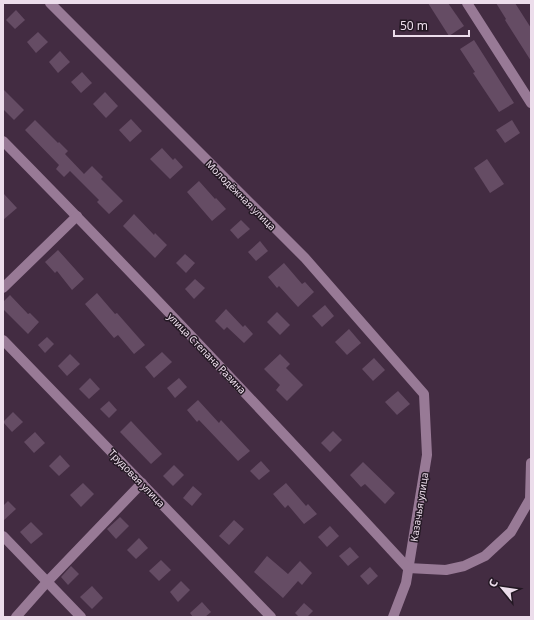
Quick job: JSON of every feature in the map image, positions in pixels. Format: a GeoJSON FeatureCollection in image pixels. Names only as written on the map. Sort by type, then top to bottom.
{"type":"FeatureCollection","features":[{"type":"Feature","properties":{"kind":"street","name":"Молодёжная улица"},"geometry":{"type":"LineString","coordinates":[[50,3],[305,258],[424,394]]}},
{"type":"Feature","properties":{"kind":"street"},"geometry":{"type":"LineString","coordinates":[[467,3],[531,103]]}},
{"type":"Feature","properties":{"kind":"street","name":"улица Степана Разина"},"geometry":{"type":"LineString","coordinates":[[3,141],[77,216],[295,446],[408,568]]}},
{"type":"Feature","properties":{"kind":"street"},"geometry":{"type":"LineString","coordinates":[[3,288],[77,216]]}},
{"type":"Feature","properties":{"kind":"street","name":"Трудовая улица"},"geometry":{"type":"LineString","coordinates":[[3,340],[271,617]]}},
{"type":"Feature","properties":{"kind":"street","name":"Казачья улица"},"geometry":{"type":"LineString","coordinates":[[393,617],[406,583],[427,455],[424,394]]}},
{"type":"Feature","properties":{"kind":"street"},"geometry":{"type":"LineString","coordinates":[[408,568],[446,570],[464,566],[485,556],[511,532],[530,499],[531,463]]}},
{"type":"Feature","properties":{"kind":"street"},"geometry":{"type":"LineString","coordinates":[[16,617],[47,582],[142,483]]}},
{"type":"Feature","properties":{"kind":"street"},"geometry":{"type":"LineString","coordinates":[[3,536],[81,617]]}},
{"type":"Feature","properties":{"kind":"building"},"geometry":{"type":"Polygon","coordinates":[[[428,3],[448,3],[464,26],[449,36],[428,3]]]}},
{"type":"Feature","properties":{"kind":"building"},"geometry":{"type":"Polygon","coordinates":[[[496,3],[515,3],[531,28],[531,61],[505,20],[506,19],[496,3]]]}},
{"type":"Feature","properties":{"kind":"building"},"geometry":{"type":"Polygon","coordinates":[[[16,10],[25,20],[15,29],[6,20],[16,10]]]}},
{"type":"Feature","properties":{"kind":"building"},"geometry":{"type":"Polygon","coordinates":[[[38,32],[48,42],[36,53],[27,42],[38,32]]]}},
{"type":"Feature","properties":{"kind":"building"},"geometry":{"type":"Polygon","coordinates":[[[474,40],[514,103],[499,112],[473,73],[475,72],[460,49],[474,40]]]}},
{"type":"Feature","properties":{"kind":"building"},"geometry":{"type":"Polygon","coordinates":[[[60,51],[70,62],[58,73],[49,62],[60,51]]]}},
{"type":"Feature","properties":{"kind":"building"},"geometry":{"type":"Polygon","coordinates":[[[82,72],[92,83],[81,93],[71,82],[82,72]]]}},
{"type":"Feature","properties":{"kind":"building"},"geometry":{"type":"Polygon","coordinates":[[[3,89],[24,110],[14,120],[3,109],[3,89]]]}},
{"type":"Feature","properties":{"kind":"building"},"geometry":{"type":"Polygon","coordinates":[[[105,92],[118,106],[106,118],[93,104],[105,92]]]}},
{"type":"Feature","properties":{"kind":"building"},"geometry":{"type":"Polygon","coordinates":[[[131,119],[142,131],[130,142],[119,130],[131,119]]]}},
{"type":"Feature","properties":{"kind":"building"},"geometry":{"type":"Polygon","coordinates":[[[35,120],[68,151],[65,154],[84,174],[92,166],[103,177],[101,179],[123,201],[109,214],[97,202],[99,200],[70,171],[64,177],[56,169],[59,165],[25,130],[35,120]]]}},
{"type":"Feature","properties":{"kind":"building"},"geometry":{"type":"Polygon","coordinates":[[[512,120],[520,133],[505,143],[496,130],[512,120]]]}},
{"type":"Feature","properties":{"kind":"building"},"geometry":{"type":"Polygon","coordinates":[[[162,148],[173,160],[175,158],[183,167],[170,179],[150,159],[162,148]]]}},
{"type":"Feature","properties":{"kind":"building"},"geometry":{"type":"Polygon","coordinates":[[[487,159],[504,184],[490,193],[474,168],[487,159]]]}},
{"type":"Feature","properties":{"kind":"building"},"geometry":{"type":"Polygon","coordinates":[[[199,181],[226,209],[212,221],[187,192],[199,181]]]}},
{"type":"Feature","properties":{"kind":"building"},"geometry":{"type":"Polygon","coordinates":[[[3,193],[17,208],[3,220],[3,193]]]}},
{"type":"Feature","properties":{"kind":"building"},"geometry":{"type":"Polygon","coordinates":[[[134,214],[154,235],[155,233],[167,245],[155,258],[123,226],[134,214]]]}},
{"type":"Feature","properties":{"kind":"building"},"geometry":{"type":"Polygon","coordinates":[[[241,220],[250,229],[238,239],[230,230],[241,220]]]}},
{"type":"Feature","properties":{"kind":"building"},"geometry":{"type":"Polygon","coordinates":[[[260,241],[268,251],[256,261],[248,252],[260,241]]]}},
{"type":"Feature","properties":{"kind":"building"},"geometry":{"type":"Polygon","coordinates":[[[58,250],[84,279],[72,290],[57,271],[55,273],[45,262],[58,250]]]}},
{"type":"Feature","properties":{"kind":"building"},"geometry":{"type":"Polygon","coordinates":[[[185,254],[195,263],[186,273],[176,263],[185,254]]]}},
{"type":"Feature","properties":{"kind":"building"},"geometry":{"type":"Polygon","coordinates":[[[284,263],[302,284],[305,282],[314,292],[298,307],[279,286],[277,288],[268,277],[284,263]]]}},
{"type":"Feature","properties":{"kind":"building"},"geometry":{"type":"Polygon","coordinates":[[[195,279],[205,288],[194,299],[185,289],[195,279]]]}},
{"type":"Feature","properties":{"kind":"building"},"geometry":{"type":"Polygon","coordinates":[[[97,293],[145,345],[134,354],[118,335],[114,338],[85,304],[97,293]]]}},
{"type":"Feature","properties":{"kind":"building"},"geometry":{"type":"Polygon","coordinates":[[[10,295],[28,314],[30,313],[39,322],[28,334],[3,309],[3,302],[10,295]]]}},
{"type":"Feature","properties":{"kind":"building"},"geometry":{"type":"Polygon","coordinates":[[[325,305],[334,316],[322,327],[312,316],[325,305]]]}},
{"type":"Feature","properties":{"kind":"building"},"geometry":{"type":"Polygon","coordinates":[[[226,309],[243,327],[245,325],[253,334],[244,343],[227,327],[224,330],[215,321],[226,309]]]}},
{"type":"Feature","properties":{"kind":"building"},"geometry":{"type":"Polygon","coordinates":[[[277,312],[290,325],[280,335],[267,322],[277,312]]]}},
{"type":"Feature","properties":{"kind":"building"},"geometry":{"type":"Polygon","coordinates":[[[349,329],[361,343],[347,355],[335,342],[349,329]]]}},
{"type":"Feature","properties":{"kind":"building"},"geometry":{"type":"Polygon","coordinates":[[[47,337],[54,344],[45,353],[38,345],[47,337]]]}},
{"type":"Feature","properties":{"kind":"building"},"geometry":{"type":"Polygon","coordinates":[[[162,352],[172,362],[154,378],[145,367],[162,352]]]}},
{"type":"Feature","properties":{"kind":"building"},"geometry":{"type":"Polygon","coordinates":[[[70,354],[80,364],[67,376],[58,366],[70,354]]]}},
{"type":"Feature","properties":{"kind":"building"},"geometry":{"type":"Polygon","coordinates":[[[280,354],[290,364],[286,368],[303,385],[287,401],[276,390],[280,385],[264,369],[280,354]]]}},
{"type":"Feature","properties":{"kind":"building"},"geometry":{"type":"Polygon","coordinates":[[[374,358],[385,370],[373,381],[362,369],[374,358]]]}},
{"type":"Feature","properties":{"kind":"building"},"geometry":{"type":"Polygon","coordinates":[[[90,378],[100,389],[89,399],[79,389],[90,378]]]}},
{"type":"Feature","properties":{"kind":"building"},"geometry":{"type":"Polygon","coordinates":[[[179,378],[187,387],[175,398],[167,388],[179,378]]]}},
{"type":"Feature","properties":{"kind":"building"},"geometry":{"type":"Polygon","coordinates":[[[398,391],[410,404],[397,415],[385,402],[398,391]]]}},
{"type":"Feature","properties":{"kind":"building"},"geometry":{"type":"Polygon","coordinates":[[[198,400],[219,423],[221,420],[250,451],[238,461],[199,420],[197,422],[187,410],[198,400]]]}},
{"type":"Feature","properties":{"kind":"building"},"geometry":{"type":"Polygon","coordinates":[[[109,401],[117,410],[109,418],[100,409],[109,401]]]}},
{"type":"Feature","properties":{"kind":"building"},"geometry":{"type":"Polygon","coordinates":[[[13,412],[23,422],[12,432],[3,422],[13,412]]]}},
{"type":"Feature","properties":{"kind":"building"},"geometry":{"type":"Polygon","coordinates":[[[131,421],[162,454],[151,464],[120,432],[131,421]]]}},
{"type":"Feature","properties":{"kind":"building"},"geometry":{"type":"Polygon","coordinates":[[[333,431],[342,440],[330,452],[321,443],[333,431]]]}},
{"type":"Feature","properties":{"kind":"building"},"geometry":{"type":"Polygon","coordinates":[[[35,432],[45,443],[34,453],[24,442],[35,432]]]}},
{"type":"Feature","properties":{"kind":"building"},"geometry":{"type":"Polygon","coordinates":[[[60,455],[70,466],[59,476],[49,466],[60,455]]]}},
{"type":"Feature","properties":{"kind":"building"},"geometry":{"type":"Polygon","coordinates":[[[261,461],[270,471],[259,480],[250,471],[261,461]]]}},
{"type":"Feature","properties":{"kind":"building"},"geometry":{"type":"Polygon","coordinates":[[[363,462],[395,493],[385,504],[365,484],[361,487],[350,475],[363,462]]]}},
{"type":"Feature","properties":{"kind":"building"},"geometry":{"type":"Polygon","coordinates":[[[174,465],[184,475],[173,486],[163,476],[174,465]]]}},
{"type":"Feature","properties":{"kind":"building"},"geometry":{"type":"Polygon","coordinates":[[[83,483],[94,494],[81,507],[70,495],[83,483]]]}},
{"type":"Feature","properties":{"kind":"building"},"geometry":{"type":"Polygon","coordinates":[[[286,483],[306,506],[308,504],[317,514],[304,524],[288,505],[285,508],[273,494],[286,483]]]}},
{"type":"Feature","properties":{"kind":"building"},"geometry":{"type":"Polygon","coordinates":[[[193,486],[202,494],[192,506],[183,498],[193,486]]]}},
{"type":"Feature","properties":{"kind":"building"},"geometry":{"type":"Polygon","coordinates":[[[8,501],[16,509],[3,521],[3,506],[8,501]]]}},
{"type":"Feature","properties":{"kind":"building"},"geometry":{"type":"Polygon","coordinates":[[[120,517],[129,526],[116,539],[107,529],[120,517]]]}},
{"type":"Feature","properties":{"kind":"building"},"geometry":{"type":"Polygon","coordinates":[[[234,520],[244,529],[229,545],[219,536],[234,520]]]}},
{"type":"Feature","properties":{"kind":"building"},"geometry":{"type":"Polygon","coordinates":[[[31,522],[43,534],[31,544],[20,532],[31,522]]]}},
{"type":"Feature","properties":{"kind":"building"},"geometry":{"type":"Polygon","coordinates":[[[330,526],[339,536],[327,547],[318,537],[330,526]]]}},
{"type":"Feature","properties":{"kind":"building"},"geometry":{"type":"Polygon","coordinates":[[[139,538],[148,548],[136,559],[127,550],[139,538]]]}},
{"type":"Feature","properties":{"kind":"building"},"geometry":{"type":"Polygon","coordinates":[[[350,547],[359,557],[348,566],[339,556],[350,547]]]}},
{"type":"Feature","properties":{"kind":"building"},"geometry":{"type":"Polygon","coordinates":[[[267,556],[288,574],[300,561],[312,573],[302,585],[298,581],[283,598],[254,572],[267,556]]]}},
{"type":"Feature","properties":{"kind":"building"},"geometry":{"type":"Polygon","coordinates":[[[161,560],[171,570],[159,581],[149,571],[161,560]]]}},
{"type":"Feature","properties":{"kind":"building"},"geometry":{"type":"Polygon","coordinates":[[[71,566],[79,574],[68,585],[61,577],[71,566]]]}},
{"type":"Feature","properties":{"kind":"building"},"geometry":{"type":"Polygon","coordinates":[[[370,567],[378,576],[368,585],[360,576],[370,567]]]}},
{"type":"Feature","properties":{"kind":"building"},"geometry":{"type":"Polygon","coordinates":[[[181,581],[190,590],[178,602],[170,592],[181,581]]]}},
{"type":"Feature","properties":{"kind":"building"},"geometry":{"type":"Polygon","coordinates":[[[92,586],[103,598],[92,609],[80,597],[92,586]]]}},
{"type":"Feature","properties":{"kind":"building"},"geometry":{"type":"Polygon","coordinates":[[[202,602],[211,612],[205,617],[193,617],[190,613],[202,602]]]}},
{"type":"Feature","properties":{"kind":"building"},"geometry":{"type":"Polygon","coordinates":[[[304,603],[313,611],[307,617],[299,617],[295,613],[304,603]]]}}]}
